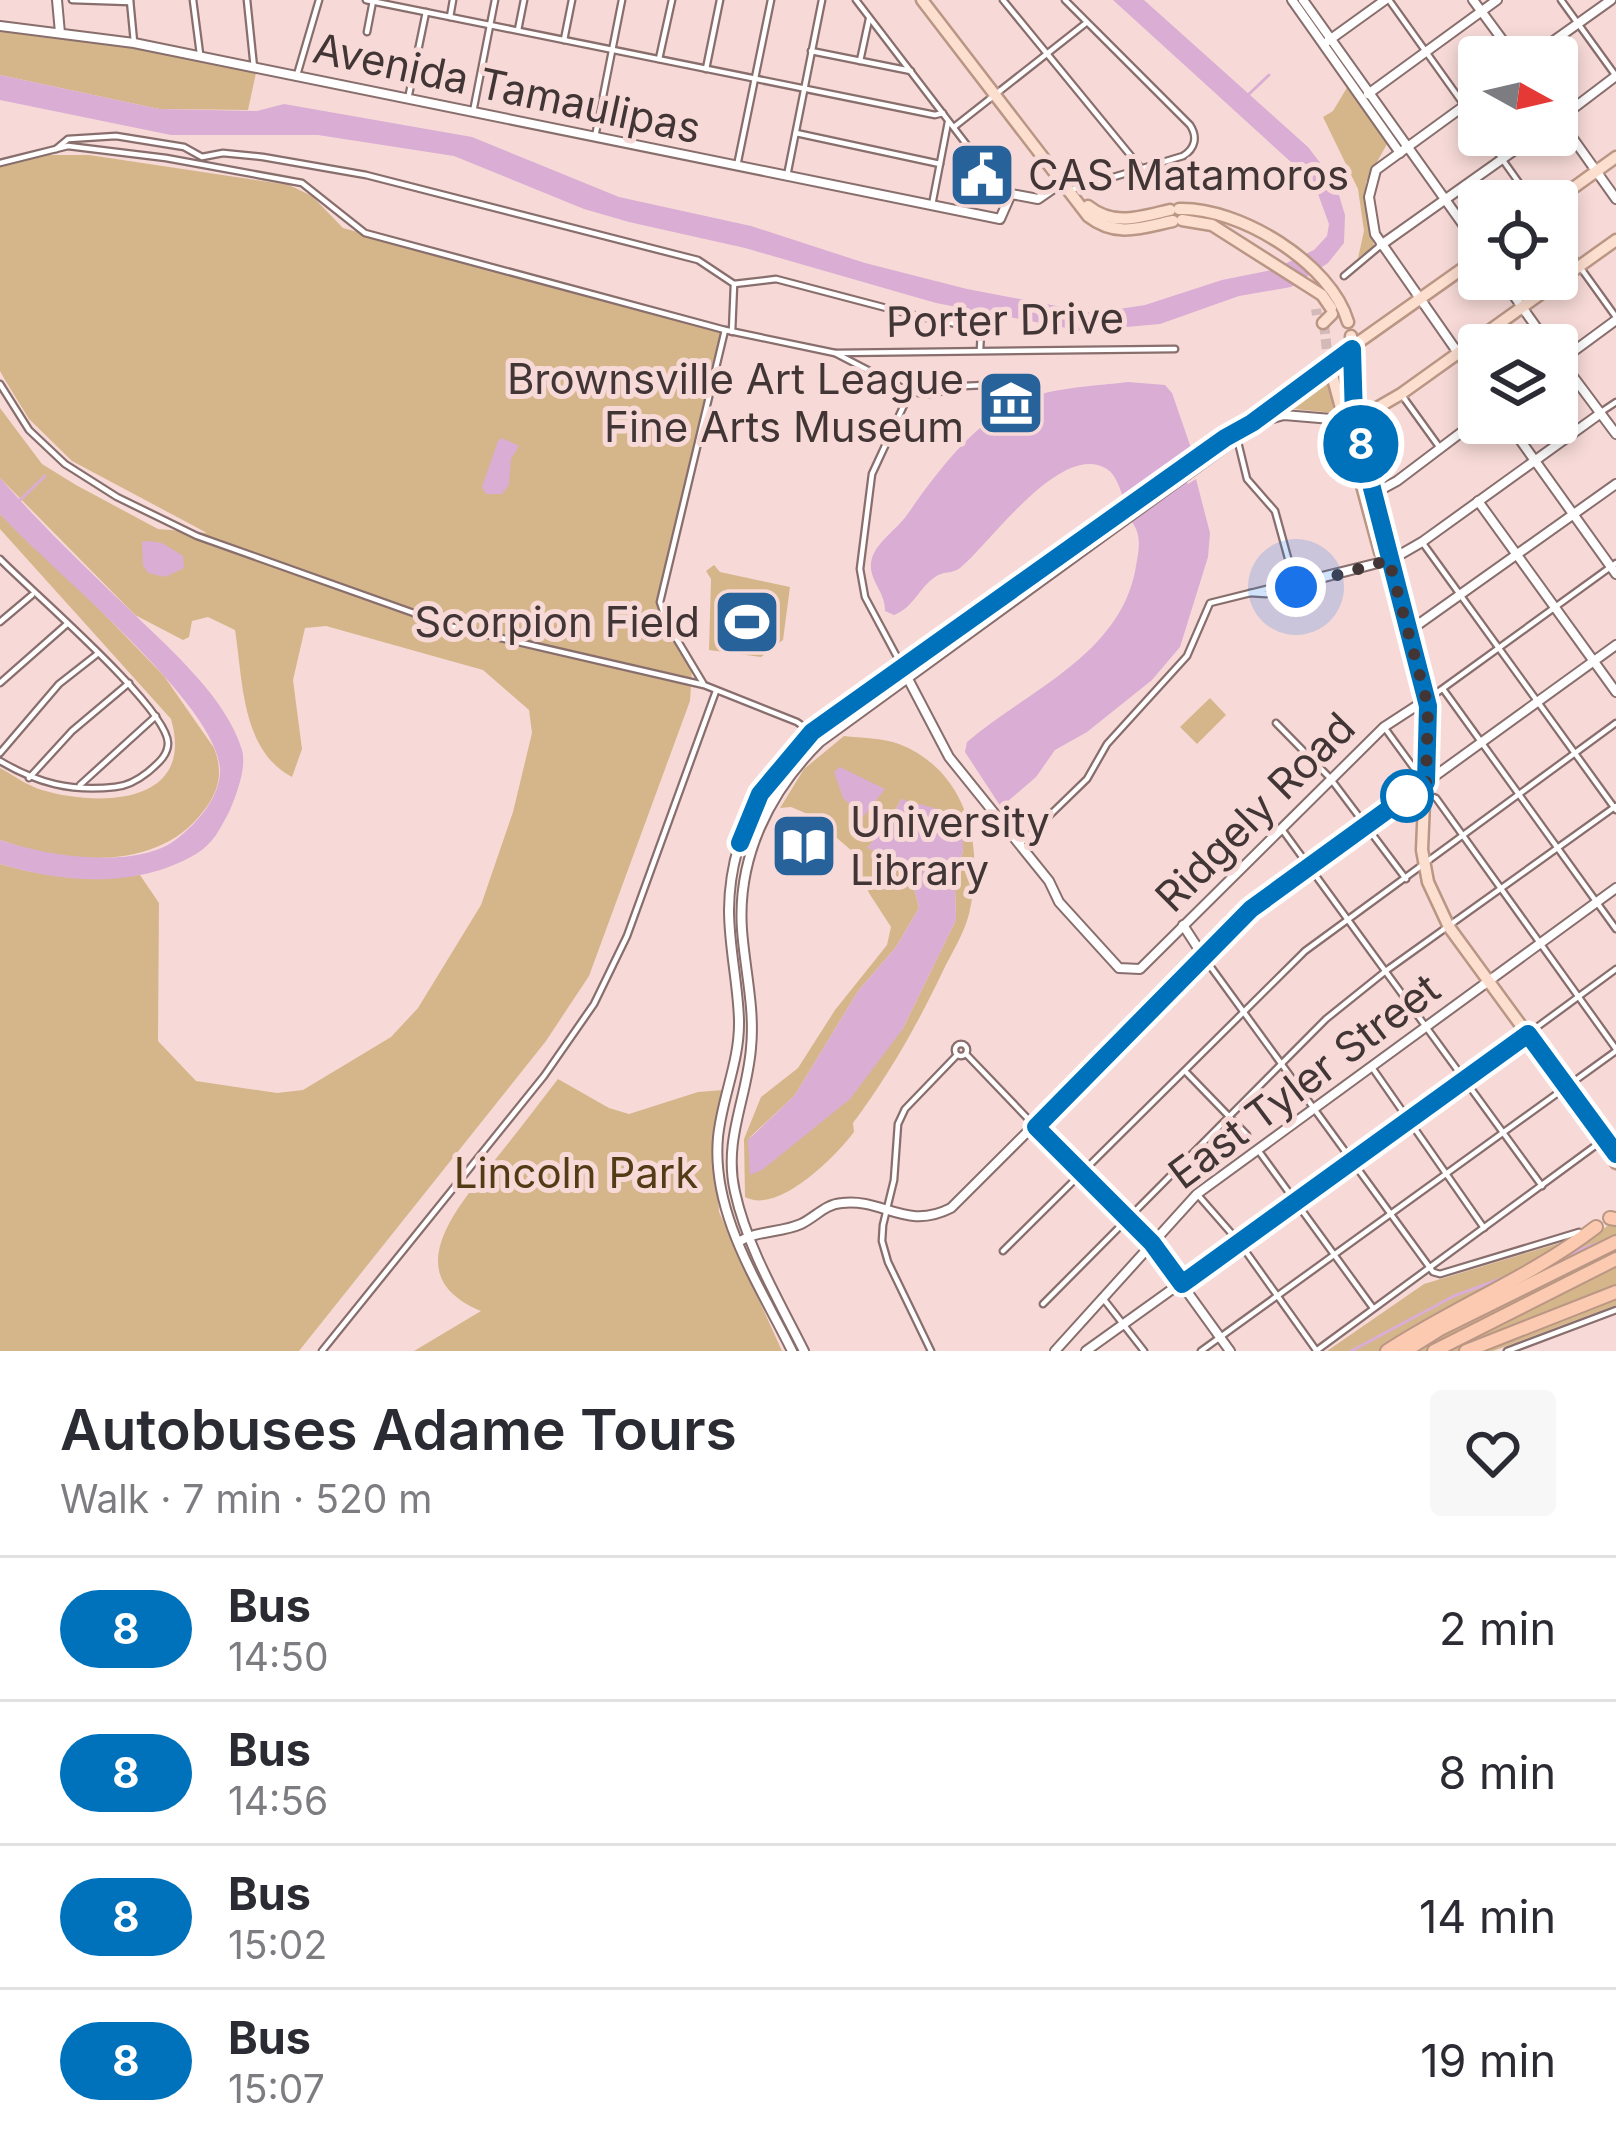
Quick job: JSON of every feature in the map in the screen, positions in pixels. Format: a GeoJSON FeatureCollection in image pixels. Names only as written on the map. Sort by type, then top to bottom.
{"type":"FeatureCollection","features":[{"type":"Feature","properties":{"kind":"highway"},"geometry":{"type":"LineString","coordinates":[[1387,1351],[1448,1311],[1556,1258],[1596,1227]]}},
{"type":"Feature","properties":{"kind":"highway"},"geometry":{"type":"LineString","coordinates":[[1405,1351],[1616,1242]]}},
{"type":"Feature","properties":{"kind":"highway"},"geometry":{"type":"LineString","coordinates":[[1433,1351],[1616,1259]]}},
{"type":"Feature","properties":{"kind":"highway"},"geometry":{"type":"LineString","coordinates":[[1466,1351],[1616,1292]]}},
{"type":"Feature","properties":{"kind":"main road"},"geometry":{"type":"LineString","coordinates":[[926,0],[1061,183],[1102,226],[1131,231],[1200,210],[1234,219],[1283,244],[1324,290],[1350,336],[1348,419]]}},
{"type":"Feature","properties":{"kind":"main road"},"geometry":{"type":"LineString","coordinates":[[1040,150],[1090,209],[1115,219],[1176,215],[1203,220],[1292,278],[1324,290]]}},
{"type":"Feature","properties":{"kind":"main road"},"geometry":{"type":"LineString","coordinates":[[1578,185],[1616,157]]}},
{"type":"Feature","properties":{"kind":"main road"},"geometry":{"type":"LineString","coordinates":[[1499,324],[1616,240]]}},
{"type":"Feature","properties":{"kind":"main road"},"geometry":{"type":"LineString","coordinates":[[1458,271],[1419,300],[1350,336],[1329,361],[1371,495],[1380,552],[1389,560],[1427,699],[1424,865],[1433,899],[1610,1147],[1616,1163]]}},
{"type":"Feature","properties":{"kind":"main road"},"geometry":{"type":"LineString","coordinates":[[1324,290],[1324,313]]}},
{"type":"Feature","properties":{"kind":"main road"},"geometry":{"type":"LineString","coordinates":[[1348,419],[1401,394],[1458,354]]}},
{"type":"Feature","properties":{"kind":"street"},"geometry":{"type":"LineString","coordinates":[[57,0],[61,33]]}},
{"type":"Feature","properties":{"kind":"street"},"geometry":{"type":"LineString","coordinates":[[72,0],[130,1],[134,43]]}},
{"type":"Feature","properties":{"kind":"street"},"geometry":{"type":"LineString","coordinates":[[194,0],[200,57]]}},
{"type":"Feature","properties":{"kind":"street"},"geometry":{"type":"LineString","coordinates":[[248,0],[254,68]]}},
{"type":"Feature","properties":{"kind":"street"},"geometry":{"type":"LineString","coordinates":[[297,76],[319,0]]}},
{"type":"Feature","properties":{"kind":"street"},"geometry":{"type":"LineString","coordinates":[[450,16],[453,0]]}},
{"type":"Feature","properties":{"kind":"street"},"geometry":{"type":"LineString","coordinates":[[473,112],[495,0]]}},
{"type":"Feature","properties":{"kind":"street"},"geometry":{"type":"LineString","coordinates":[[518,30],[524,0]]}},
{"type":"Feature","properties":{"kind":"street"},"geometry":{"type":"LineString","coordinates":[[564,40],[572,0]]}},
{"type":"Feature","properties":{"kind":"street"},"geometry":{"type":"LineString","coordinates":[[595,137],[622,0]]}},
{"type":"Feature","properties":{"kind":"street"},"geometry":{"type":"LineString","coordinates":[[659,59],[672,0]]}},
{"type":"Feature","properties":{"kind":"street"},"geometry":{"type":"LineString","coordinates":[[706,69],[720,0]]}},
{"type":"Feature","properties":{"kind":"street"},"geometry":{"type":"LineString","coordinates":[[737,166],[771,0]]}},
{"type":"Feature","properties":{"kind":"street"},"geometry":{"type":"LineString","coordinates":[[787,176],[822,0]]}},
{"type":"Feature","properties":{"kind":"street"},"geometry":{"type":"LineString","coordinates":[[856,0],[993,177],[1012,194],[1038,199],[1061,183]]}},
{"type":"Feature","properties":{"kind":"street"},"geometry":{"type":"LineString","coordinates":[[1003,0],[1140,166]]}},
{"type":"Feature","properties":{"kind":"street"},"geometry":{"type":"LineString","coordinates":[[1065,0],[1194,130],[1188,153],[1074,189]]}},
{"type":"Feature","properties":{"kind":"street"},"geometry":{"type":"LineString","coordinates":[[1292,0],[1328,42]]}},
{"type":"Feature","properties":{"kind":"street"},"geometry":{"type":"LineString","coordinates":[[1303,0],[1328,42],[1458,218]]}},
{"type":"Feature","properties":{"kind":"street"},"geometry":{"type":"LineString","coordinates":[[1328,42],[1387,0],[1458,97]]}},
{"type":"Feature","properties":{"kind":"street"},"geometry":{"type":"LineString","coordinates":[[1473,0],[1499,36]]}},
{"type":"Feature","properties":{"kind":"street"},"geometry":{"type":"LineString","coordinates":[[1366,95],[1497,0]]}},
{"type":"Feature","properties":{"kind":"street"},"geometry":{"type":"LineString","coordinates":[[1561,0],[1616,76],[1578,104]]}},
{"type":"Feature","properties":{"kind":"street"},"geometry":{"type":"LineString","coordinates":[[1560,36],[1611,0]]}},
{"type":"Feature","properties":{"kind":"street"},"geometry":{"type":"LineString","coordinates":[[367,32],[369,1],[935,115],[944,113]]}},
{"type":"Feature","properties":{"kind":"street"},"geometry":{"type":"LineString","coordinates":[[408,99],[426,12]]}},
{"type":"Feature","properties":{"kind":"street"},"geometry":{"type":"LineString","coordinates":[[860,61],[870,18]]}},
{"type":"Feature","properties":{"kind":"street"},"geometry":{"type":"LineString","coordinates":[[954,127],[1087,23]]}},
{"type":"Feature","properties":{"kind":"street","name":"Avenida Tamaulipas"},"geometry":{"type":"LineString","coordinates":[[0,26],[134,43],[1000,219],[1012,194]]}},
{"type":"Feature","properties":{"kind":"street"},"geometry":{"type":"LineString","coordinates":[[812,51],[911,71]]}},
{"type":"Feature","properties":{"kind":"street"},"geometry":{"type":"LineString","coordinates":[[1366,95],[1400,153]]}},
{"type":"Feature","properties":{"kind":"street"},"geometry":{"type":"LineString","coordinates":[[1458,110],[1376,170],[1369,197],[1382,245],[1458,354]]}},
{"type":"Feature","properties":{"kind":"street"},"geometry":{"type":"LineString","coordinates":[[932,205],[949,120]]}},
{"type":"Feature","properties":{"kind":"street"},"geometry":{"type":"LineString","coordinates":[[796,133],[940,164]]}},
{"type":"Feature","properties":{"kind":"street"},"geometry":{"type":"LineString","coordinates":[[56,148],[68,139],[116,136],[184,147],[202,157],[243,155],[366,175],[698,260],[734,284],[776,278],[976,328],[981,332],[980,350]]}},
{"type":"Feature","properties":{"kind":"street"},"geometry":{"type":"LineString","coordinates":[[0,163],[68,146],[302,183],[365,233],[729,331],[835,352],[910,392],[1028,383]]}},
{"type":"Feature","properties":{"kind":"street"},"geometry":{"type":"LineString","coordinates":[[1578,146],[1616,199]]}},
{"type":"Feature","properties":{"kind":"street"},"geometry":{"type":"LineString","coordinates":[[1344,276],[1505,156]]}},
{"type":"Feature","properties":{"kind":"street"},"geometry":{"type":"LineString","coordinates":[[1502,158],[1517,180]]}},
{"type":"Feature","properties":{"kind":"street"},"geometry":{"type":"LineString","coordinates":[[1578,262],[1616,318],[1578,346]]}},
{"type":"Feature","properties":{"kind":"street"},"geometry":{"type":"LineString","coordinates":[[704,685],[659,602],[729,331],[734,284]]}},
{"type":"Feature","properties":{"kind":"street"},"geometry":{"type":"LineString","coordinates":[[1517,300],[1534,324]]}},
{"type":"Feature","properties":{"kind":"street","name":"Porter Drive"},"geometry":{"type":"LineString","coordinates":[[835,352],[1175,349]]}},
{"type":"Feature","properties":{"kind":"street"},"geometry":{"type":"LineString","coordinates":[[792,1351],[738,1242],[718,1174],[718,1142],[738,1047],[729,909],[736,858],[760,794],[812,732],[905,672],[1184,472],[1329,361]]}},
{"type":"Feature","properties":{"kind":"street"},"geometry":{"type":"LineString","coordinates":[[0,384],[29,430],[65,464],[117,497],[197,536],[453,627],[704,685],[812,732],[820,742]]}},
{"type":"Feature","properties":{"kind":"street"},"geometry":{"type":"LineString","coordinates":[[1578,384],[1616,434]]}},
{"type":"Feature","properties":{"kind":"street"},"geometry":{"type":"LineString","coordinates":[[910,392],[872,474],[860,568],[866,597],[949,758],[1019,844],[1087,779],[1107,744],[1174,673],[1187,656],[1207,606],[1377,559],[1389,560],[1422,542],[1616,402]]}},
{"type":"Feature","properties":{"kind":"street"},"geometry":{"type":"LineString","coordinates":[[1401,394],[1440,448]]}},
{"type":"Feature","properties":{"kind":"street"},"geometry":{"type":"LineString","coordinates":[[1280,401],[1278,409],[1284,415]]}},
{"type":"Feature","properties":{"kind":"street"},"geometry":{"type":"LineString","coordinates":[[1252,423],[1284,415],[1348,419]]}},
{"type":"Feature","properties":{"kind":"street"},"geometry":{"type":"LineString","coordinates":[[1236,434],[1247,479],[1275,511],[1295,584]]}},
{"type":"Feature","properties":{"kind":"street"},"geometry":{"type":"LineString","coordinates":[[1371,495],[1458,435]]}},
{"type":"Feature","properties":{"kind":"street"},"geometry":{"type":"LineString","coordinates":[[1427,699],[1614,568],[1523,444]]}},
{"type":"Feature","properties":{"kind":"street"},"geometry":{"type":"LineString","coordinates":[[1409,631],[1616,484]]}},
{"type":"Feature","properties":{"kind":"street"},"geometry":{"type":"LineString","coordinates":[[1478,501],[1616,692]]}},
{"type":"Feature","properties":{"kind":"street"},"geometry":{"type":"LineString","coordinates":[[1043,1304],[1326,1019],[1387,970],[1615,808],[1422,542]]}},
{"type":"Feature","properties":{"kind":"street"},"geometry":{"type":"LineString","coordinates":[[2,563],[129,683],[156,716],[168,743],[161,760],[137,781],[123,786],[78,788],[29,778],[0,757],[59,684],[98,654]]}},
{"type":"Feature","properties":{"kind":"street"},"geometry":{"type":"LineString","coordinates":[[0,622],[34,593]]}},
{"type":"Feature","properties":{"kind":"street"},"geometry":{"type":"LineString","coordinates":[[0,683],[67,624]]}},
{"type":"Feature","properties":{"kind":"street"},"geometry":{"type":"LineString","coordinates":[[738,1242],[801,1224],[821,1209],[842,1202],[919,1218],[946,1211],[1036,1127],[1251,909],[1425,788],[1616,645]]}},
{"type":"Feature","properties":{"kind":"street"},"geometry":{"type":"LineString","coordinates":[[804,1351],[750,1235],[735,1194],[731,1164],[752,1046],[742,926],[746,871],[774,799],[820,742],[905,672]]}},
{"type":"Feature","properties":{"kind":"street"},"geometry":{"type":"LineString","coordinates":[[29,778],[72,731],[129,683]]}},
{"type":"Feature","properties":{"kind":"street"},"geometry":{"type":"LineString","coordinates":[[1443,689],[1616,929]]}},
{"type":"Feature","properties":{"kind":"street"},"geometry":{"type":"LineString","coordinates":[[322,1351],[586,1018],[627,936],[716,691]]}},
{"type":"Feature","properties":{"kind":"street","name":"Ridgely Road"},"geometry":{"type":"LineString","coordinates":[[1019,844],[1078,925],[1119,968],[1140,969],[1384,727],[1427,699]]}},
{"type":"Feature","properties":{"kind":"street"},"geometry":{"type":"LineString","coordinates":[[78,788],[156,716]]}},
{"type":"Feature","properties":{"kind":"street"},"geometry":{"type":"LineString","coordinates":[[1276,723],[1330,778],[1406,879]]}},
{"type":"Feature","properties":{"kind":"street"},"geometry":{"type":"LineString","coordinates":[[1003,1251],[1305,951],[1616,723]]}},
{"type":"Feature","properties":{"kind":"street"},"geometry":{"type":"LineString","coordinates":[[1384,727],[1416,771]]}},
{"type":"Feature","properties":{"kind":"street"},"geometry":{"type":"LineString","coordinates":[[1201,1351],[1616,1050],[1425,788]]}},
{"type":"Feature","properties":{"kind":"street"},"geometry":{"type":"LineString","coordinates":[[1281,828],[1542,1186]]}},
{"type":"Feature","properties":{"kind":"street","name":"East Tyler Street"},"geometry":{"type":"LineString","coordinates":[[1055,1351],[1198,1194],[1616,888]]}},
{"type":"Feature","properties":{"kind":"street"},"geometry":{"type":"LineString","coordinates":[[1183,926],[1427,1267],[1440,1274],[1596,1227],[1614,1217]]}},
{"type":"Feature","properties":{"kind":"street"},"geometry":{"type":"LineString","coordinates":[[1086,1351],[1616,969]]}},
{"type":"Feature","properties":{"kind":"street"},"geometry":{"type":"LineString","coordinates":[[957,1054],[955,1047],[960,1043],[967,1046],[966,1054]]}},
{"type":"Feature","properties":{"kind":"street"},"geometry":{"type":"LineString","coordinates":[[932,1351],[882,1240],[896,1171],[895,1137],[905,1109],[957,1054],[966,1054],[1152,1243],[1230,1351]]}},
{"type":"Feature","properties":{"kind":"street"},"geometry":{"type":"LineString","coordinates":[[1371,1066],[1484,1228]]}},
{"type":"Feature","properties":{"kind":"street"},"geometry":{"type":"LineString","coordinates":[[1185,1071],[1247,1135]]}},
{"type":"Feature","properties":{"kind":"street"},"geometry":{"type":"LineString","coordinates":[[725,1103],[738,1106]]}},
{"type":"Feature","properties":{"kind":"street"},"geometry":{"type":"LineString","coordinates":[[1198,1194],[1239,1242],[1316,1351],[1542,1186],[1610,1147],[1616,1131]]}},
{"type":"Feature","properties":{"kind":"street"},"geometry":{"type":"LineString","coordinates":[[1258,1150],[1372,1308]]}},
{"type":"Feature","properties":{"kind":"street"},"geometry":{"type":"LineString","coordinates":[[1102,1298],[1144,1351]]}},
{"type":"Feature","properties":{"kind":"street"},"geometry":{"type":"LineString","coordinates":[[1512,1350],[1616,1310]]}},
{"type":"Feature","properties":{"kind":"green space"},"geometry":{"type":"Polygon","coordinates":[[[0,29],[133,47],[256,73],[248,110],[159,109],[0,75],[0,29]]]}},
{"type":"Feature","properties":{"kind":"green space"},"geometry":{"type":"Polygon","coordinates":[[[1348,86],[1387,144],[1366,182],[1374,246],[1358,258],[1364,231],[1358,189],[1323,117],[1333,111],[1348,86]]]}},
{"type":"Feature","properties":{"kind":"green space"},"geometry":{"type":"Polygon","coordinates":[[[44,155],[89,155],[289,185],[312,196],[343,228],[725,330],[657,604],[692,669],[690,701],[589,976],[546,1041],[299,1351],[0,1351],[0,864],[70,877],[140,875],[159,903],[158,1041],[196,1081],[277,1093],[303,1090],[391,1037],[418,1008],[481,905],[513,812],[532,733],[529,710],[483,670],[326,626],[305,628],[293,680],[302,749],[292,777],[275,765],[254,732],[235,630],[208,617],[192,621],[189,637],[183,640],[135,615],[0,478],[0,408],[42,464],[76,485],[158,529],[207,533],[72,461],[29,419],[0,371],[0,166],[44,155]]]}},
{"type":"Feature","properties":{"kind":"green space"},"geometry":{"type":"Polygon","coordinates":[[[1320,378],[1329,383],[1334,413],[1284,408],[1320,378]]]}},
{"type":"Feature","properties":{"kind":"green space"},"geometry":{"type":"Polygon","coordinates":[[[0,514],[54,562],[164,676],[214,748],[219,772],[214,794],[186,830],[163,844],[110,858],[82,858],[0,840],[0,768],[42,790],[114,798],[156,784],[169,769],[175,747],[171,719],[0,529],[0,514]]]}},
{"type":"Feature","properties":{"kind":"green space","name":"Scorpion Field"},"geometry":{"type":"Polygon","coordinates":[[[714,565],[720,572],[790,587],[783,640],[761,657],[709,650],[711,579],[706,571],[714,565]]]}},
{"type":"Feature","properties":{"kind":"green space"},"geometry":{"type":"Polygon","coordinates":[[[1210,698],[1226,715],[1197,744],[1180,727],[1210,698]]]}},
{"type":"Feature","properties":{"kind":"green space"},"geometry":{"type":"Polygon","coordinates":[[[844,736],[893,742],[922,756],[956,792],[966,814],[975,863],[973,889],[957,944],[901,1050],[853,1123],[854,1132],[805,1181],[773,1198],[758,1200],[745,1197],[744,1139],[761,1097],[798,1068],[835,1010],[887,945],[891,927],[869,893],[852,851],[810,815],[780,808],[804,769],[844,736]],[[901,799],[889,823],[868,847],[903,869],[919,908],[896,947],[858,991],[795,1095],[748,1139],[902,1030],[956,920],[955,889],[963,849],[901,799]]]}},
{"type":"Feature","properties":{"kind":"green space","name":"Lincoln Park"},"geometry":{"type":"Polygon","coordinates":[[[558,1079],[629,1114],[698,1092],[723,1090],[714,1130],[719,1212],[782,1351],[414,1351],[481,1311],[456,1296],[442,1279],[438,1261],[442,1240],[464,1199],[558,1079]]]}},
{"type":"Feature","properties":{"kind":"green space"},"geometry":{"type":"Polygon","coordinates":[[[1616,1224],[1616,1305],[1493,1351],[1327,1351],[1424,1284],[1563,1242],[1581,1246],[1616,1224]]]}},
{"type":"Feature","properties":{"kind":"shaded area"},"geometry":{"type":"Polygon","coordinates":[[[1113,0],[1144,0],[1308,147],[1335,182],[1345,215],[1344,243],[1328,263],[1291,287],[1239,296],[1160,324],[1082,331],[936,303],[745,248],[629,222],[584,209],[454,156],[318,135],[171,135],[0,100],[0,75],[159,109],[257,111],[284,104],[472,137],[619,197],[751,226],[865,263],[967,289],[1093,313],[1145,305],[1222,280],[1272,270],[1314,250],[1327,236],[1329,224],[1314,183],[1113,0]]]}},
{"type":"Feature","properties":{"kind":"shaded area"},"geometry":{"type":"Polygon","coordinates":[[[1128,382],[1165,385],[1172,393],[1191,448],[1174,466],[1188,484],[1196,479],[1210,533],[1208,557],[1180,647],[1152,680],[1087,732],[1055,750],[1036,777],[1001,807],[965,752],[967,742],[1092,647],[1127,597],[1139,548],[1132,522],[1180,487],[1168,471],[1125,501],[1107,469],[1089,464],[1069,469],[1028,499],[960,568],[935,577],[894,615],[885,611],[872,558],[945,464],[990,420],[1038,395],[1128,382]]]}},
{"type":"Feature","properties":{"kind":"shaded area"},"geometry":{"type":"Polygon","coordinates":[[[502,438],[519,446],[511,459],[509,485],[502,494],[486,494],[482,487],[502,438]]]}},
{"type":"Feature","properties":{"kind":"shaded area"},"geometry":{"type":"Polygon","coordinates":[[[0,478],[197,677],[235,731],[243,765],[238,790],[216,836],[196,854],[125,878],[74,878],[0,864],[0,840],[91,857],[161,848],[186,832],[207,808],[220,769],[211,741],[191,708],[161,672],[0,514],[0,478]]]}},
{"type":"Feature","properties":{"kind":"shaded area"},"geometry":{"type":"Polygon","coordinates":[[[142,542],[162,543],[183,556],[184,568],[165,577],[148,573],[142,542]]]}},
{"type":"Feature","properties":{"kind":"shaded area"},"geometry":{"type":"Polygon","coordinates":[[[840,767],[885,789],[863,817],[843,798],[834,772],[840,767]]]}},
{"type":"Feature","properties":{"kind":"shaded area"},"geometry":{"type":"Polygon","coordinates":[[[901,799],[941,810],[962,828],[956,920],[902,1030],[850,1099],[750,1175],[748,1140],[795,1095],[858,991],[896,947],[919,908],[902,870],[867,848],[889,823],[901,799]]]}},
{"type":"Feature","properties":{"kind":"waterway"},"geometry":{"type":"LineString","coordinates":[[1248,95],[1269,75]]}},
{"type":"Feature","properties":{"kind":"waterway"},"geometry":{"type":"LineString","coordinates":[[20,500],[45,476]]}},
{"type":"Feature","properties":{"kind":"waterway"},"geometry":{"type":"LineString","coordinates":[[1566,1255],[1607,1240]]}},
{"type":"Feature","properties":{"kind":"waterway"},"geometry":{"type":"LineString","coordinates":[[1351,1351],[1454,1296],[1506,1277]]}},
{"type":"Feature","properties":{"kind":"tunnel"},"geometry":{"type":"LineString","coordinates":[[1316,309],[1317,315]]}},
{"type":"Feature","properties":{"kind":"tunnel"},"geometry":{"type":"LineString","coordinates":[[1324,324],[1328,360]]}},
{"type":"Feature","properties":{"kind":"bus line","name":"8"},"geometry":{"type":"LineString","coordinates":[[740,843],[760,794],[812,732],[1352,349],[1354,418],[1428,706],[1426,782],[1251,909],[1036,1127],[1152,1243],[1182,1284],[1528,1034],[1616,1154]]}},
{"type":"Feature","properties":{"kind":"place","name":"CAS Matamoros"},"geometry":{"type":"Point","coordinates":[982,175]}},
{"type":"Feature","properties":{"kind":"place","name":"Brownsville Art League Fine Arts Museum"},"geometry":{"type":"Point","coordinates":[1011,403]}},
{"type":"Feature","properties":{"kind":"place","name":"Scorpion Field"},"geometry":{"type":"Point","coordinates":[747,622]}},
{"type":"Feature","properties":{"kind":"place","name":"University Library"},"geometry":{"type":"Point","coordinates":[804,846]}},
{"type":"Feature","properties":{"kind":"route"},"geometry":{"type":"LineString","coordinates":[[1296,587],[1389,560],[1429,712],[1426,782],[1407,796]]}}]}
